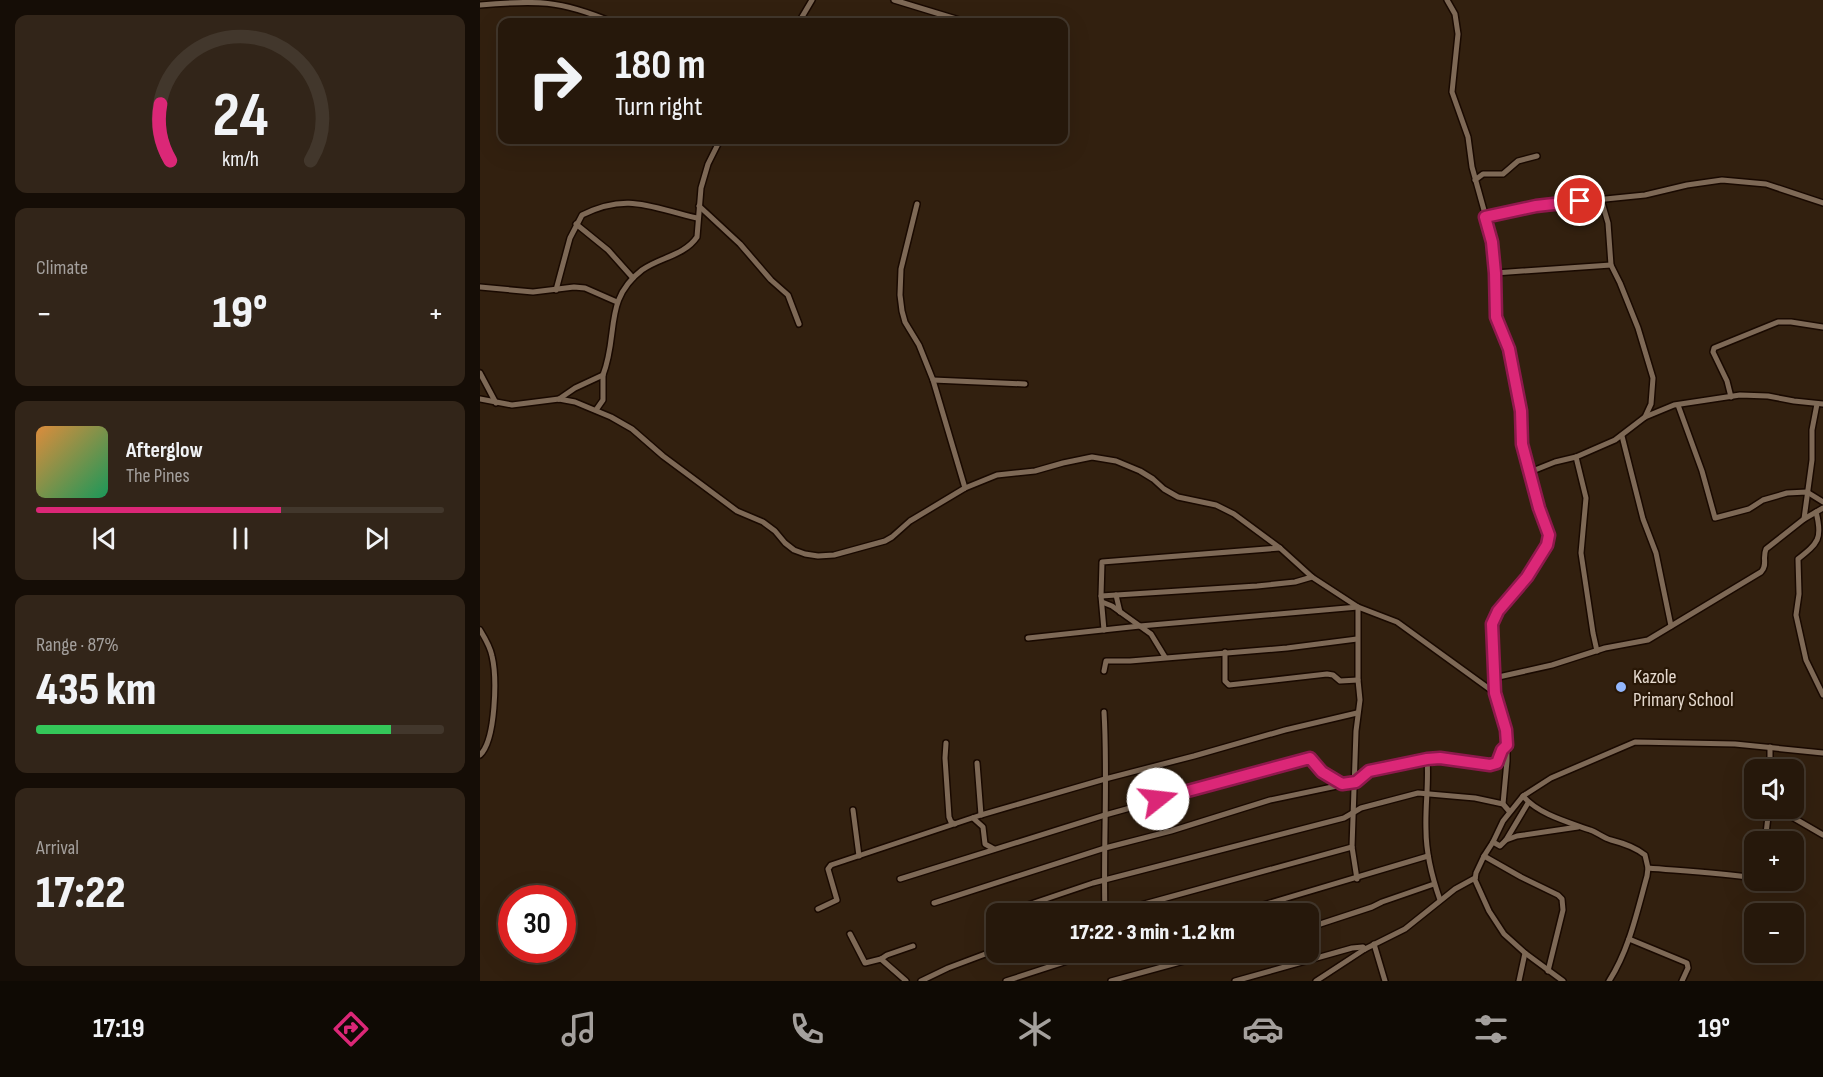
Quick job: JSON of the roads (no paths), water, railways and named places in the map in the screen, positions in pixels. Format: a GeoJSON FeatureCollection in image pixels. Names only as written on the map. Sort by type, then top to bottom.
{"type":"FeatureCollection","features":[{"type":"Feature","properties":{"kind":"street"},"geometry":{"type":"LineString","coordinates":[[480,5],[537,0],[556,2],[580,8],[603,18]]}},
{"type":"Feature","properties":{"kind":"street"},"geometry":{"type":"LineString","coordinates":[[801,18],[812,0]]}},
{"type":"Feature","properties":{"kind":"street"},"geometry":{"type":"LineString","coordinates":[[894,0],[953,18]]}},
{"type":"Feature","properties":{"kind":"street"},"geometry":{"type":"LineString","coordinates":[[1447,0],[1456,18],[1458,34],[1452,92],[1468,137],[1470,161],[1492,241],[1496,317],[1509,349],[1521,411],[1522,444],[1539,508],[1549,535],[1549,540],[1527,577],[1496,616],[1492,635],[1495,693],[1506,730],[1507,745],[1503,804],[1509,812]]}},
{"type":"Feature","properties":{"kind":"street"},"geometry":{"type":"LineString","coordinates":[[596,410],[603,400],[603,375],[613,334],[617,302],[633,278],[652,263],[681,252],[693,242],[698,232],[697,218],[704,177],[718,144]]}},
{"type":"Feature","properties":{"kind":"street"},"geometry":{"type":"LineString","coordinates":[[1475,180],[1484,174],[1503,174],[1518,161],[1537,156]]}},
{"type":"Feature","properties":{"kind":"street"},"geometry":{"type":"LineString","coordinates":[[1485,217],[1536,206],[1645,195],[1709,182],[1736,180],[1766,184],[1823,203]]}},
{"type":"Feature","properties":{"kind":"street"},"geometry":{"type":"LineString","coordinates":[[1601,199],[1608,223],[1611,265],[1631,310],[1653,378],[1651,404],[1645,417]]}},
{"type":"Feature","properties":{"kind":"street"},"geometry":{"type":"LineString","coordinates":[[556,290],[576,224],[582,215],[591,210],[624,202],[640,203],[697,218]]}},
{"type":"Feature","properties":{"kind":"street"},"geometry":{"type":"LineString","coordinates":[[917,204],[902,263],[900,295],[905,322],[919,345],[933,380],[966,488]]}},
{"type":"Feature","properties":{"kind":"street"},"geometry":{"type":"LineString","coordinates":[[699,206],[740,244],[771,280],[788,295],[799,324]]}},
{"type":"Feature","properties":{"kind":"street"},"geometry":{"type":"LineString","coordinates":[[576,224],[608,250],[633,278]]}},
{"type":"Feature","properties":{"kind":"street"},"geometry":{"type":"LineString","coordinates":[[1495,273],[1611,265]]}},
{"type":"Feature","properties":{"kind":"street"},"geometry":{"type":"LineString","coordinates":[[480,287],[533,292],[574,287],[585,288],[617,302]]}},
{"type":"Feature","properties":{"kind":"street"},"geometry":{"type":"LineString","coordinates":[[1731,397],[1727,381],[1713,352],[1714,348],[1778,322],[1823,327]]}},
{"type":"Feature","properties":{"kind":"street"},"geometry":{"type":"LineString","coordinates":[[480,373],[496,403]]}},
{"type":"Feature","properties":{"kind":"street"},"geometry":{"type":"LineString","coordinates":[[559,399],[575,388],[603,375]]}},
{"type":"Feature","properties":{"kind":"street"},"geometry":{"type":"LineString","coordinates":[[933,380],[1025,384]]}},
{"type":"Feature","properties":{"kind":"street"},"geometry":{"type":"LineString","coordinates":[[1530,472],[1576,457],[1622,436],[1645,417],[1678,405],[1763,395],[1820,404],[1812,430],[1812,460],[1804,519]]}},
{"type":"Feature","properties":{"kind":"street"},"geometry":{"type":"LineString","coordinates":[[480,399],[521,405],[559,399],[596,410],[632,429],[663,456],[737,511],[763,522],[794,550],[818,556],[834,555],[885,541],[910,521],[966,488],[997,475],[1035,471],[1081,459],[1104,458],[1140,471],[1178,497],[1216,505],[1234,514],[1280,548],[1312,578],[1358,607],[1397,622],[1495,693]]}},
{"type":"Feature","properties":{"kind":"street"},"geometry":{"type":"LineString","coordinates":[[1678,405],[1700,465],[1715,518],[1749,509],[1760,501],[1779,495],[1807,492],[1823,502]]}},
{"type":"Feature","properties":{"kind":"street"},"geometry":{"type":"LineString","coordinates":[[1622,436],[1643,519],[1656,552],[1671,626]]}},
{"type":"Feature","properties":{"kind":"street"},"geometry":{"type":"LineString","coordinates":[[1576,457],[1586,498],[1581,553],[1597,651]]}},
{"type":"Feature","properties":{"kind":"street"},"geometry":{"type":"LineString","coordinates":[[1494,678],[1644,641],[1761,572],[1765,566],[1766,549],[1804,519],[1823,508]]}},
{"type":"Feature","properties":{"kind":"street"},"geometry":{"type":"LineString","coordinates":[[1816,512],[1822,527],[1822,536],[1798,559],[1799,594],[1795,612],[1806,660],[1823,695]]}},
{"type":"Feature","properties":{"kind":"street"},"geometry":{"type":"LineString","coordinates":[[1104,630],[1101,599],[1102,562],[1280,548]]}},
{"type":"Feature","properties":{"kind":"street"},"geometry":{"type":"LineString","coordinates":[[1101,599],[1116,595],[1257,586],[1312,578]]}},
{"type":"Feature","properties":{"kind":"street"},"geometry":{"type":"LineString","coordinates":[[1116,595],[1120,612]]}},
{"type":"Feature","properties":{"kind":"street"},"geometry":{"type":"LineString","coordinates":[[1101,599],[1154,637],[1161,654],[1165,657]]}},
{"type":"Feature","properties":{"kind":"street"},"geometry":{"type":"LineString","coordinates":[[1028,639],[1140,626],[1358,607]]}},
{"type":"Feature","properties":{"kind":"street"},"geometry":{"type":"LineString","coordinates":[[1357,879],[1352,847],[1357,713],[1360,700],[1358,607]]}},
{"type":"Feature","properties":{"kind":"street"},"geometry":{"type":"LineString","coordinates":[[480,630],[493,657],[495,698],[488,740],[480,755]]}},
{"type":"Feature","properties":{"kind":"street"},"geometry":{"type":"LineString","coordinates":[[1104,671],[1106,661],[1287,648],[1357,639]]}},
{"type":"Feature","properties":{"kind":"street"},"geometry":{"type":"LineString","coordinates":[[1225,652],[1225,681],[1229,684],[1327,674],[1333,675],[1340,681],[1358,680]]}},
{"type":"Feature","properties":{"kind":"street"},"geometry":{"type":"LineString","coordinates":[[1104,712],[1107,756],[1105,903]]}},
{"type":"Feature","properties":{"kind":"street"},"geometry":{"type":"LineString","coordinates":[[818,909],[837,900],[829,866],[981,815],[1105,779],[1277,732],[1357,713]]}},
{"type":"Feature","properties":{"kind":"street"},"geometry":{"type":"LineString","coordinates":[[1316,981],[1365,949],[1405,929],[1455,889],[1475,878],[1484,856],[1509,812],[1523,796],[1551,778],[1635,742],[1735,744],[1822,754]]}},
{"type":"Feature","properties":{"kind":"street"},"geometry":{"type":"LineString","coordinates":[[946,743],[949,817],[955,824]]}},
{"type":"Feature","properties":{"kind":"street"},"geometry":{"type":"LineString","coordinates":[[934,903],[1105,848],[1171,831],[1270,800],[1356,782],[1369,771],[1440,758],[1495,764],[1507,745]]}},
{"type":"Feature","properties":{"kind":"street"},"geometry":{"type":"LineString","coordinates":[[1770,747],[1770,759]]}},
{"type":"Feature","properties":{"kind":"street"},"geometry":{"type":"LineString","coordinates":[[900,879],[1105,814],[1310,758],[1322,772],[1342,784]]}},
{"type":"Feature","properties":{"kind":"street"},"geometry":{"type":"LineString","coordinates":[[1427,759],[1428,856],[1440,900]]}},
{"type":"Feature","properties":{"kind":"street"},"geometry":{"type":"LineString","coordinates":[[977,763],[981,815]]}},
{"type":"Feature","properties":{"kind":"street"},"geometry":{"type":"LineString","coordinates":[[1032,903],[1344,818],[1361,808],[1407,796],[1428,794],[1503,804]]}},
{"type":"Feature","properties":{"kind":"street"},"geometry":{"type":"LineString","coordinates":[[1523,796],[1528,803],[1578,827],[1622,842],[1642,853],[1647,859],[1648,868],[1629,939],[1623,958],[1609,981]]}},
{"type":"Feature","properties":{"kind":"street"},"geometry":{"type":"LineString","coordinates":[[1493,842],[1500,846],[1506,840],[1528,803]]}},
{"type":"Feature","properties":{"kind":"street"},"geometry":{"type":"LineString","coordinates":[[853,810],[859,856]]}},
{"type":"Feature","properties":{"kind":"street"},"geometry":{"type":"LineString","coordinates":[[973,818],[983,827],[985,844],[994,849]]}},
{"type":"Feature","properties":{"kind":"street"},"geometry":{"type":"LineString","coordinates":[[1795,819],[1823,835]]}},
{"type":"Feature","properties":{"kind":"street"},"geometry":{"type":"LineString","coordinates":[[1506,840],[1517,836],[1578,827]]}},
{"type":"Feature","properties":{"kind":"street"},"geometry":{"type":"LineString","coordinates":[[1148,903],[1352,847]]}},
{"type":"Feature","properties":{"kind":"street"},"geometry":{"type":"LineString","coordinates":[[1272,903],[1428,856]]}},
{"type":"Feature","properties":{"kind":"street"},"geometry":{"type":"LineString","coordinates":[[1484,856],[1562,899],[1563,910],[1548,971]]}},
{"type":"Feature","properties":{"kind":"street"},"geometry":{"type":"LineString","coordinates":[[1648,868],[1744,877]]}},
{"type":"Feature","properties":{"kind":"street"},"geometry":{"type":"LineString","coordinates":[[1475,878],[1485,904],[1501,930],[1525,953],[1563,981]]}},
{"type":"Feature","properties":{"kind":"street"},"geometry":{"type":"LineString","coordinates":[[1319,924],[1434,884]]}},
{"type":"Feature","properties":{"kind":"street"},"geometry":{"type":"LineString","coordinates":[[850,934],[862,961],[868,963],[897,950],[913,946]]}},
{"type":"Feature","properties":{"kind":"street"},"geometry":{"type":"LineString","coordinates":[[1629,939],[1687,963],[1688,969],[1682,981]]}},
{"type":"Feature","properties":{"kind":"street"},"geometry":{"type":"LineString","coordinates":[[1374,944],[1385,981]]}},
{"type":"Feature","properties":{"kind":"street"},"geometry":{"type":"LineString","coordinates":[[1235,981],[1352,948],[1363,947],[1365,949]]}},
{"type":"Feature","properties":{"kind":"street"},"geometry":{"type":"LineString","coordinates":[[1519,981],[1525,953]]}},
{"type":"Feature","properties":{"kind":"street"},"geometry":{"type":"LineString","coordinates":[[921,981],[986,954]]}},
{"type":"Feature","properties":{"kind":"street"},"geometry":{"type":"LineString","coordinates":[[881,959],[906,981]]}},
{"type":"Feature","properties":{"kind":"street"},"geometry":{"type":"LineString","coordinates":[[1006,981],[1061,963]]}},
{"type":"Feature","properties":{"kind":"street"},"geometry":{"type":"LineString","coordinates":[[1111,981],[1177,963]]}},
{"type":"Feature","properties":{"kind":"place","name":"Kazole Primary School"},"geometry":{"type":"Point","coordinates":[1621,687]}}]}
